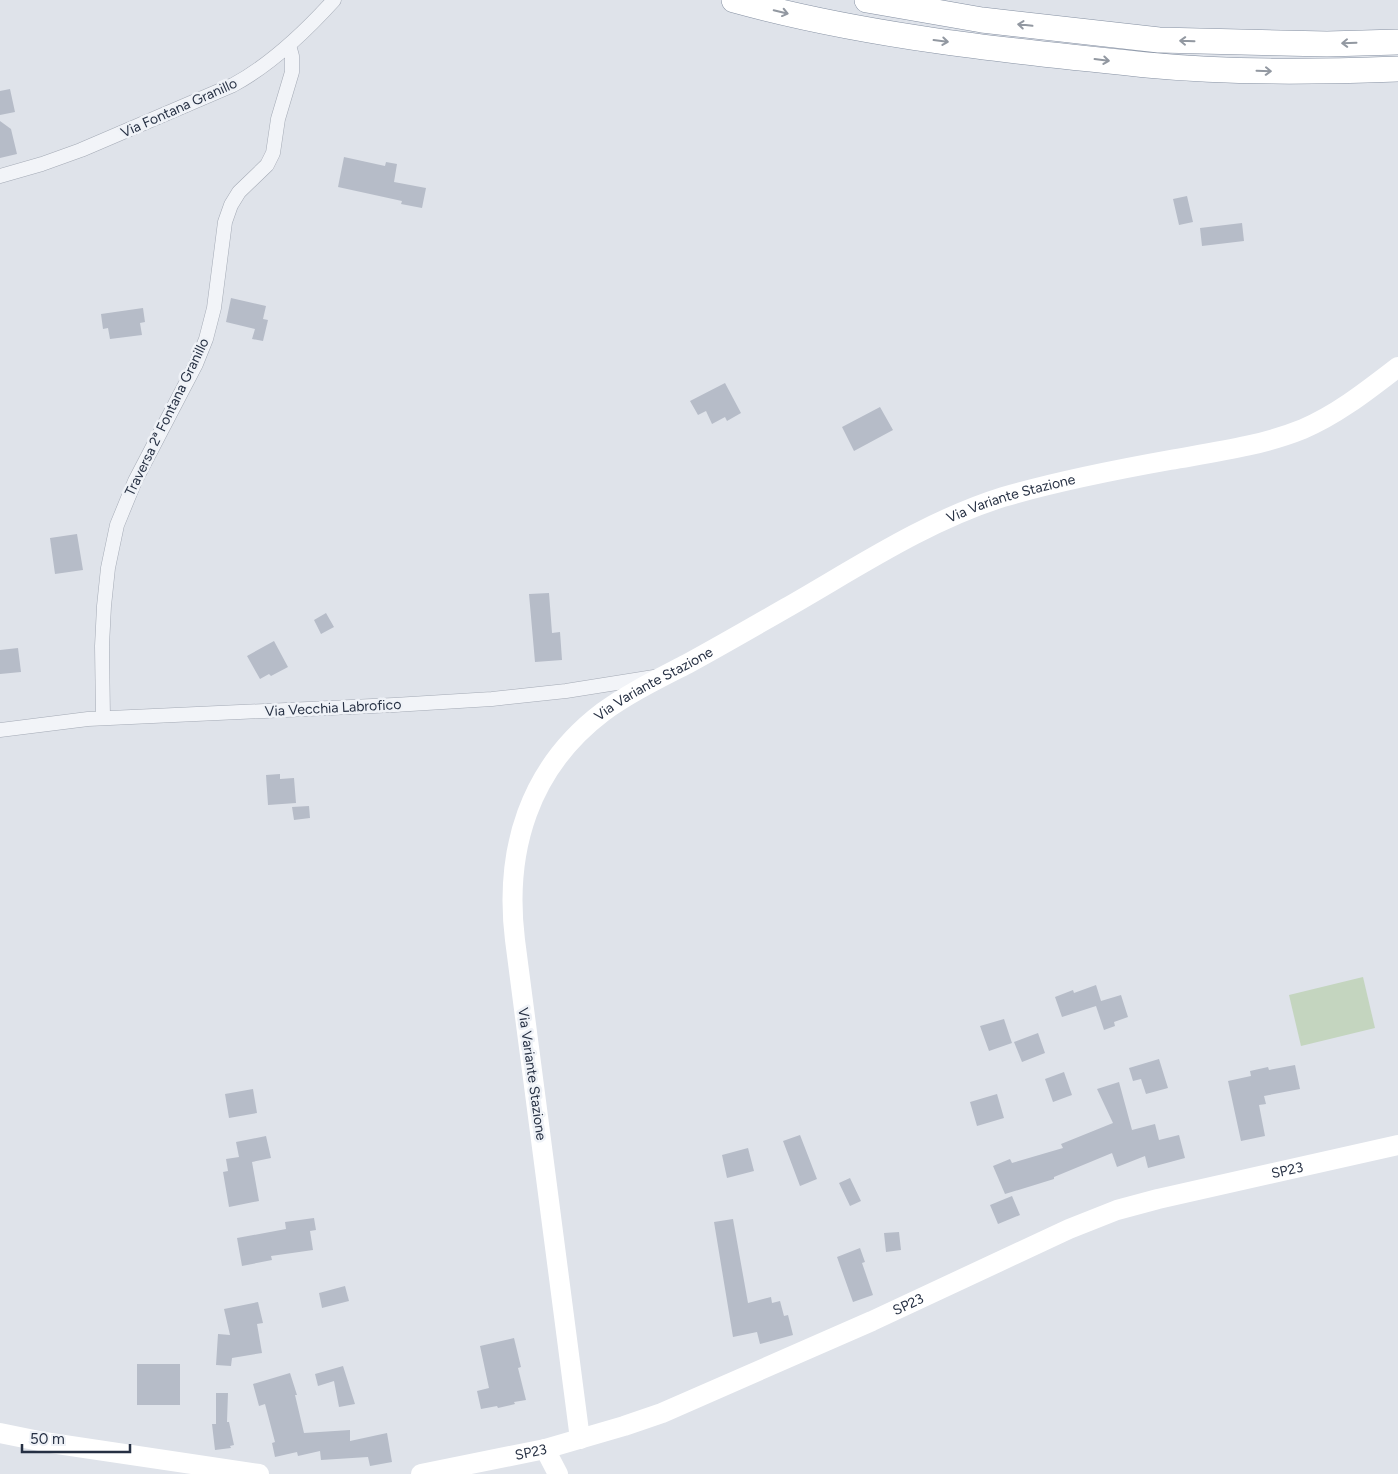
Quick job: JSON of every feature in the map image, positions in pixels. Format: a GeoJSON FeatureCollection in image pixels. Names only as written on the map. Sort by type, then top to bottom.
{"type":"FeatureCollection","features":[{"type":"Feature","properties":{"kind":"highway"},"geometry":{"type":"LineString","coordinates":[[734,0],[807,18],[892,34],[1147,65],[1177,68],[1306,72],[1398,69]]}},
{"type":"Feature","properties":{"kind":"highway"},"geometry":{"type":"LineString","coordinates":[[867,0],[982,20],[1159,40],[1327,44],[1398,42]]}},
{"type":"Feature","properties":{"kind":"street","name":"Via Fontana Granillo"},"geometry":{"type":"LineString","coordinates":[[0,176],[74,153],[222,91],[253,73],[289,45],[334,0]]}},
{"type":"Feature","properties":{"kind":"street","name":"Traversa 2ª Fontana Granillo"},"geometry":{"type":"LineString","coordinates":[[103,718],[102,646],[104,606],[108,568],[117,525],[129,493],[196,364],[206,339],[214,308],[225,222],[231,205],[239,192],[267,165],[273,153],[278,119],[292,72],[292,56],[289,45]]}},
{"type":"Feature","properties":{"kind":"street","name":"Via Variante Stazione"},"geometry":{"type":"LineString","coordinates":[[580,1439],[513,926],[512,901],[513,868],[519,839],[528,811],[540,786],[558,759],[578,735],[602,713],[633,692],[909,538],[957,514],[1002,498],[1075,478],[1282,437],[1336,412],[1398,367]]}},
{"type":"Feature","properties":{"kind":"street","name":"Via Vecchia Labrofico"},"geometry":{"type":"LineString","coordinates":[[0,730],[59,721],[103,718],[492,699],[566,691],[664,675]]}},
{"type":"Feature","properties":{"kind":"street","name":"SP23"},"geometry":{"type":"LineString","coordinates":[[421,1474],[545,1449],[642,1421],[692,1401],[872,1321],[1048,1238],[1099,1217],[1149,1201],[1398,1146]]}},
{"type":"Feature","properties":{"kind":"street"},"geometry":{"type":"LineString","coordinates":[[0,1433],[44,1442],[259,1474]]}},
{"type":"Feature","properties":{"kind":"street"},"geometry":{"type":"LineString","coordinates":[[545,1449],[558,1474]]}},
{"type":"Feature","properties":{"kind":"green space"},"geometry":{"type":"Polygon","coordinates":[[[1363,977],[1375,1028],[1301,1046],[1289,995],[1363,977]]]}},
{"type":"Feature","properties":{"kind":"building"},"geometry":{"type":"Polygon","coordinates":[[[10,89],[15,112],[0,115],[0,91],[10,89]]]}},
{"type":"Feature","properties":{"kind":"building"},"geometry":{"type":"Polygon","coordinates":[[[0,121],[11,129],[17,154],[0,158],[0,121]]]}},
{"type":"Feature","properties":{"kind":"building"},"geometry":{"type":"Polygon","coordinates":[[[344,157],[385,166],[386,162],[397,164],[394,182],[426,188],[422,208],[401,204],[402,201],[338,187],[344,157]]]}},
{"type":"Feature","properties":{"kind":"building"},"geometry":{"type":"Polygon","coordinates":[[[1187,196],[1193,222],[1179,225],[1173,199],[1187,196]]]}},
{"type":"Feature","properties":{"kind":"building"},"geometry":{"type":"Polygon","coordinates":[[[1242,223],[1244,241],[1202,246],[1200,228],[1242,223]]]}},
{"type":"Feature","properties":{"kind":"building"},"geometry":{"type":"Polygon","coordinates":[[[231,298],[266,306],[263,319],[268,320],[263,341],[252,339],[255,329],[226,322],[231,298]]]}},
{"type":"Feature","properties":{"kind":"building"},"geometry":{"type":"Polygon","coordinates":[[[143,308],[145,322],[140,323],[142,335],[110,339],[108,328],[103,329],[101,314],[143,308]]]}},
{"type":"Feature","properties":{"kind":"building"},"geometry":{"type":"Polygon","coordinates":[[[725,383],[741,413],[727,421],[725,417],[712,424],[706,411],[698,415],[690,401],[725,383]]]}},
{"type":"Feature","properties":{"kind":"building"},"geometry":{"type":"Polygon","coordinates":[[[880,407],[893,430],[854,451],[842,427],[880,407]]]}},
{"type":"Feature","properties":{"kind":"building"},"geometry":{"type":"Polygon","coordinates":[[[77,534],[83,570],[55,574],[50,538],[77,534]]]}},
{"type":"Feature","properties":{"kind":"building"},"geometry":{"type":"Polygon","coordinates":[[[549,593],[552,633],[560,632],[562,660],[535,662],[529,594],[549,593]]]}},
{"type":"Feature","properties":{"kind":"building"},"geometry":{"type":"Polygon","coordinates":[[[326,613],[334,627],[321,634],[314,620],[326,613]]]}},
{"type":"Feature","properties":{"kind":"building"},"geometry":{"type":"Polygon","coordinates":[[[274,641],[288,667],[271,676],[269,674],[260,679],[247,656],[274,641]]]}},
{"type":"Feature","properties":{"kind":"building"},"geometry":{"type":"Polygon","coordinates":[[[18,648],[21,672],[0,674],[0,650],[18,648]]]}},
{"type":"Feature","properties":{"kind":"building"},"geometry":{"type":"Polygon","coordinates":[[[280,774],[280,779],[294,778],[296,803],[268,805],[266,775],[280,774]]]}},
{"type":"Feature","properties":{"kind":"building"},"geometry":{"type":"Polygon","coordinates":[[[309,806],[310,818],[294,820],[292,807],[309,806]]]}},
{"type":"Feature","properties":{"kind":"building"},"geometry":{"type":"Polygon","coordinates":[[[1096,985],[1101,1001],[1121,995],[1128,1017],[1114,1022],[1115,1026],[1104,1030],[1096,1006],[1062,1017],[1055,997],[1073,990],[1074,993],[1096,985]]]}},
{"type":"Feature","properties":{"kind":"building"},"geometry":{"type":"Polygon","coordinates":[[[1004,1019],[1012,1043],[989,1051],[980,1026],[1004,1019]]]}},
{"type":"Feature","properties":{"kind":"building"},"geometry":{"type":"Polygon","coordinates":[[[1038,1033],[1045,1053],[1022,1062],[1014,1042],[1038,1033]]]}},
{"type":"Feature","properties":{"kind":"building"},"geometry":{"type":"Polygon","coordinates":[[[1159,1059],[1168,1088],[1146,1094],[1141,1079],[1133,1081],[1129,1068],[1159,1059]]]}},
{"type":"Feature","properties":{"kind":"building"},"geometry":{"type":"Polygon","coordinates":[[[1295,1065],[1300,1089],[1264,1096],[1266,1104],[1259,1105],[1265,1136],[1241,1141],[1228,1081],[1251,1076],[1250,1071],[1268,1067],[1269,1070],[1295,1065]]]}},
{"type":"Feature","properties":{"kind":"building"},"geometry":{"type":"Polygon","coordinates":[[[1064,1072],[1072,1095],[1053,1102],[1045,1079],[1064,1072]]]}},
{"type":"Feature","properties":{"kind":"building"},"geometry":{"type":"Polygon","coordinates":[[[1119,1082],[1132,1130],[1155,1124],[1159,1140],[1179,1135],[1185,1158],[1148,1168],[1145,1156],[1117,1167],[1112,1153],[1054,1177],[1054,1179],[1005,1194],[993,1166],[1010,1159],[1012,1163],[1063,1148],[1061,1144],[1113,1123],[1097,1089],[1119,1082]]]}},
{"type":"Feature","properties":{"kind":"building"},"geometry":{"type":"Polygon","coordinates":[[[253,1089],[257,1113],[229,1118],[225,1094],[253,1089]]]}},
{"type":"Feature","properties":{"kind":"building"},"geometry":{"type":"Polygon","coordinates":[[[997,1094],[1004,1118],[977,1126],[970,1102],[997,1094]]]}},
{"type":"Feature","properties":{"kind":"building"},"geometry":{"type":"Polygon","coordinates":[[[800,1135],[817,1179],[800,1186],[783,1141],[800,1135]]]}},
{"type":"Feature","properties":{"kind":"building"},"geometry":{"type":"Polygon","coordinates":[[[266,1136],[271,1158],[252,1162],[259,1201],[229,1207],[223,1172],[228,1171],[226,1159],[239,1157],[236,1142],[266,1136]]]}},
{"type":"Feature","properties":{"kind":"building"},"geometry":{"type":"Polygon","coordinates":[[[748,1148],[754,1171],[727,1178],[722,1155],[748,1148]]]}},
{"type":"Feature","properties":{"kind":"building"},"geometry":{"type":"Polygon","coordinates":[[[850,1178],[861,1201],[850,1206],[839,1183],[850,1178]]]}},
{"type":"Feature","properties":{"kind":"building"},"geometry":{"type":"Polygon","coordinates":[[[1012,1196],[1020,1215],[998,1224],[990,1205],[1012,1196]]]}},
{"type":"Feature","properties":{"kind":"building"},"geometry":{"type":"Polygon","coordinates":[[[314,1218],[316,1230],[310,1231],[313,1250],[271,1256],[272,1260],[242,1266],[237,1238],[286,1229],[285,1222],[314,1218]]]}},
{"type":"Feature","properties":{"kind":"building"},"geometry":{"type":"Polygon","coordinates":[[[733,1219],[748,1303],[771,1297],[772,1303],[780,1301],[784,1316],[788,1315],[793,1335],[760,1344],[757,1332],[733,1337],[714,1222],[733,1219]]]}},
{"type":"Feature","properties":{"kind":"building"},"geometry":{"type":"Polygon","coordinates":[[[899,1232],[901,1250],[886,1252],[884,1233],[899,1232]]]}},
{"type":"Feature","properties":{"kind":"building"},"geometry":{"type":"Polygon","coordinates":[[[860,1248],[865,1262],[862,1263],[873,1295],[853,1302],[837,1257],[860,1248]]]}},
{"type":"Feature","properties":{"kind":"building"},"geometry":{"type":"Polygon","coordinates":[[[345,1286],[349,1301],[322,1308],[319,1293],[345,1286]]]}},
{"type":"Feature","properties":{"kind":"building"},"geometry":{"type":"Polygon","coordinates":[[[258,1302],[263,1323],[257,1324],[262,1353],[232,1358],[231,1366],[216,1365],[218,1334],[230,1335],[224,1309],[258,1302]]]}},
{"type":"Feature","properties":{"kind":"building"},"geometry":{"type":"Polygon","coordinates":[[[514,1338],[521,1367],[518,1368],[526,1400],[498,1408],[497,1406],[481,1409],[477,1391],[489,1388],[480,1346],[514,1338]]]}},
{"type":"Feature","properties":{"kind":"building"},"geometry":{"type":"Polygon","coordinates":[[[137,1364],[180,1364],[180,1405],[137,1405],[137,1364]]]}},
{"type":"Feature","properties":{"kind":"building"},"geometry":{"type":"Polygon","coordinates":[[[343,1366],[355,1404],[339,1407],[334,1381],[318,1386],[315,1374],[343,1366]]]}},
{"type":"Feature","properties":{"kind":"building"},"geometry":{"type":"Polygon","coordinates":[[[290,1373],[297,1395],[295,1395],[304,1433],[350,1430],[350,1441],[387,1433],[392,1462],[370,1466],[368,1457],[321,1460],[320,1451],[298,1456],[297,1452],[275,1457],[272,1443],[275,1442],[265,1404],[259,1406],[253,1384],[290,1373]]]}},
{"type":"Feature","properties":{"kind":"building"},"geometry":{"type":"Polygon","coordinates":[[[216,1393],[228,1393],[227,1422],[229,1422],[234,1445],[230,1446],[231,1448],[215,1450],[212,1424],[216,1424],[216,1393]]]}}]}
